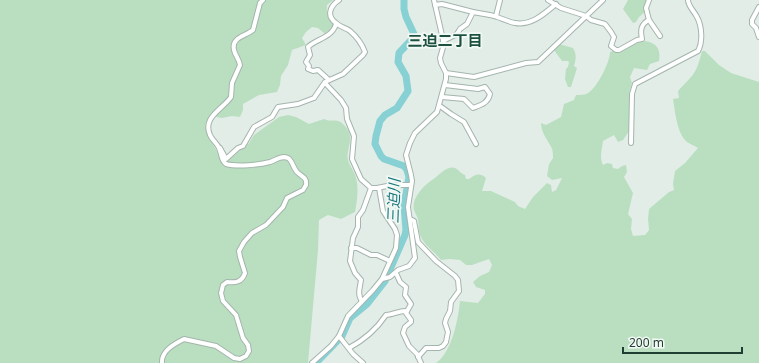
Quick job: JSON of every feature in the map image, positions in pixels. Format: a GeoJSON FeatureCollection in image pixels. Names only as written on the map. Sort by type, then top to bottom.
{"type":"FeatureCollection","features":[{"type":"Feature","properties":{"kind":"street"},"geometry":{"type":"LineString","coordinates":[[264,0],[260,3],[253,30],[250,33],[242,35],[235,42],[233,49],[240,65],[232,83],[231,97],[214,114],[209,122],[208,130],[219,148],[221,148],[226,159],[238,148],[243,146],[254,127],[272,118],[277,108],[309,101],[318,94],[324,83],[343,74],[365,52],[360,41],[355,35],[336,24],[330,17],[329,13],[332,6],[339,0]]}},
{"type":"Feature","properties":{"kind":"street"},"geometry":{"type":"LineString","coordinates":[[496,16],[500,0]]}},
{"type":"Feature","properties":{"kind":"street"},"geometry":{"type":"LineString","coordinates":[[548,0],[573,13],[586,16],[591,20],[608,26],[614,37],[611,46],[616,50],[642,39],[641,28],[643,24],[649,20]]}},
{"type":"Feature","properties":{"kind":"street"},"geometry":{"type":"LineString","coordinates":[[446,73],[474,77],[526,63],[538,62],[603,0]]}},
{"type":"Feature","properties":{"kind":"street"},"geometry":{"type":"LineString","coordinates":[[648,0],[646,8],[649,20],[660,36]]}},
{"type":"Feature","properties":{"kind":"street"},"geometry":{"type":"LineString","coordinates":[[631,143],[632,94],[635,84],[698,51],[700,47],[700,24],[698,18],[689,5],[688,0]]}},
{"type":"Feature","properties":{"kind":"street"},"geometry":{"type":"LineString","coordinates":[[312,363],[340,337],[348,316],[362,301],[386,278],[409,266],[415,258],[408,207],[411,175],[406,159],[409,145],[415,133],[437,112],[440,106],[446,73],[441,60],[444,44],[434,2],[496,16],[513,23],[523,23],[536,19],[556,4]]}},
{"type":"Feature","properties":{"kind":"street"},"geometry":{"type":"LineString","coordinates":[[759,7],[752,20],[752,24],[756,28],[759,37]]}},
{"type":"Feature","properties":{"kind":"street"},"geometry":{"type":"LineString","coordinates":[[443,41],[457,34],[460,29],[467,24],[473,12]]}},
{"type":"Feature","properties":{"kind":"street"},"geometry":{"type":"LineString","coordinates":[[329,80],[318,70],[313,71],[308,69],[309,66],[306,62],[310,55],[308,47],[323,39],[333,30],[336,24]]}},
{"type":"Feature","properties":{"kind":"street"},"geometry":{"type":"LineString","coordinates":[[324,83],[341,100],[346,108],[347,119],[354,136],[352,159],[360,179],[371,188],[392,185],[409,185]]}},
{"type":"Feature","properties":{"kind":"street"},"geometry":{"type":"LineString","coordinates":[[442,97],[464,100],[473,108],[483,104],[490,94],[486,87],[478,89],[445,85]]}},
{"type":"Feature","properties":{"kind":"street"},"geometry":{"type":"LineString","coordinates":[[440,106],[464,122],[476,144]]}},
{"type":"Feature","properties":{"kind":"street"},"geometry":{"type":"LineString","coordinates":[[162,363],[162,355],[165,351],[184,339],[216,346],[234,358],[240,359],[246,356],[249,351],[248,345],[243,338],[236,315],[223,301],[221,293],[223,285],[227,282],[236,283],[243,279],[245,273],[239,251],[244,242],[252,233],[266,225],[283,207],[287,198],[303,190],[306,185],[306,180],[294,169],[292,161],[288,158],[284,157],[262,163],[229,165],[222,160],[219,148]]}},
{"type":"Feature","properties":{"kind":"street"},"geometry":{"type":"LineString","coordinates":[[362,301],[359,292],[361,280],[352,268],[350,262],[351,248],[353,238],[358,230],[358,217],[363,210],[371,188]]}},
{"type":"Feature","properties":{"kind":"street"},"geometry":{"type":"LineString","coordinates":[[379,188],[383,211],[395,228],[397,235],[396,248],[390,261],[386,278]]}},
{"type":"Feature","properties":{"kind":"street"},"geometry":{"type":"LineString","coordinates":[[410,218],[414,221],[418,242],[436,261],[455,276],[458,280],[459,286],[459,292],[451,302],[450,311],[445,323],[448,332],[446,342],[439,348],[426,348],[418,357]]}},
{"type":"Feature","properties":{"kind":"street"},"geometry":{"type":"LineString","coordinates":[[351,248],[357,248],[371,255],[377,255],[390,261]]}},
{"type":"Feature","properties":{"kind":"street"},"geometry":{"type":"LineString","coordinates":[[396,273],[400,282],[406,287],[405,295],[411,304],[406,315],[411,322],[405,327],[403,333],[409,346],[417,354],[421,363]]}},
{"type":"Feature","properties":{"kind":"street"},"geometry":{"type":"LineString","coordinates":[[349,348],[359,343],[370,334],[386,315],[391,315],[403,310],[407,311]]}},
{"type":"Feature","properties":{"kind":"street"},"geometry":{"type":"LineString","coordinates":[[340,337],[363,363]]}},
{"type":"Feature","properties":{"kind":"green space"},"geometry":{"type":"Polygon","coordinates":[[[0,0],[333,0],[327,5],[327,11],[328,16],[334,25],[325,34],[318,28],[312,27],[306,32],[302,38],[306,45],[292,50],[288,65],[281,76],[280,85],[277,92],[259,95],[243,104],[243,110],[240,117],[232,116],[222,118],[211,116],[207,126],[209,138],[224,164],[249,143],[254,135],[279,117],[288,115],[296,117],[309,124],[324,119],[339,121],[344,125],[350,134],[348,160],[355,176],[357,186],[356,208],[355,212],[341,219],[328,215],[319,220],[318,250],[308,363],[0,363],[0,0]]]}},
{"type":"Feature","properties":{"kind":"green space"},"geometry":{"type":"Polygon","coordinates":[[[628,0],[648,0],[646,11],[636,22],[633,23],[623,9],[628,0]]]}},
{"type":"Feature","properties":{"kind":"green space"},"geometry":{"type":"Polygon","coordinates":[[[645,41],[653,43],[657,47],[659,50],[659,61],[650,64],[647,70],[634,68],[630,77],[632,83],[629,93],[629,131],[623,140],[618,142],[614,135],[603,141],[601,153],[603,165],[607,163],[612,164],[613,168],[618,169],[626,165],[627,172],[624,177],[633,193],[628,214],[632,219],[631,229],[633,236],[645,235],[649,230],[649,209],[669,192],[674,190],[673,184],[675,171],[685,163],[698,148],[687,142],[681,134],[677,122],[673,99],[679,98],[678,91],[695,72],[702,51],[705,51],[719,65],[731,73],[759,82],[759,363],[436,363],[442,358],[450,344],[456,326],[460,301],[478,303],[485,294],[485,290],[476,287],[473,282],[480,276],[489,272],[492,265],[489,259],[472,265],[466,265],[460,260],[441,260],[425,243],[420,235],[418,219],[414,210],[414,202],[418,193],[443,171],[452,167],[465,175],[466,179],[477,175],[484,176],[486,178],[482,191],[491,191],[515,202],[518,206],[525,209],[533,197],[547,183],[551,185],[552,192],[556,190],[562,178],[552,180],[547,176],[549,164],[553,158],[553,153],[543,132],[541,123],[546,125],[561,117],[564,104],[574,100],[576,95],[585,94],[592,90],[608,62],[610,52],[620,51],[634,44],[645,41]]]}},
{"type":"Feature","properties":{"kind":"green space"},"geometry":{"type":"Polygon","coordinates":[[[559,44],[573,48],[576,55],[574,66],[577,68],[571,87],[568,87],[565,79],[566,69],[569,62],[562,61],[554,50],[559,44]]]}},
{"type":"Feature","properties":{"kind":"waterway","name":"三迫川"},"geometry":{"type":"LineString","coordinates":[[316,363],[342,336],[350,318],[367,304],[385,281],[405,235],[404,205],[409,177],[407,170],[404,166],[384,159],[375,144],[380,121],[385,115],[397,108],[408,91],[406,76],[398,62],[399,53],[413,38],[414,34],[406,17],[404,0]]}},
{"type":"Feature","properties":{"kind":"district","name":"三迫二丁目"},"geometry":{"type":"Point","coordinates":[445,40]}}]}
